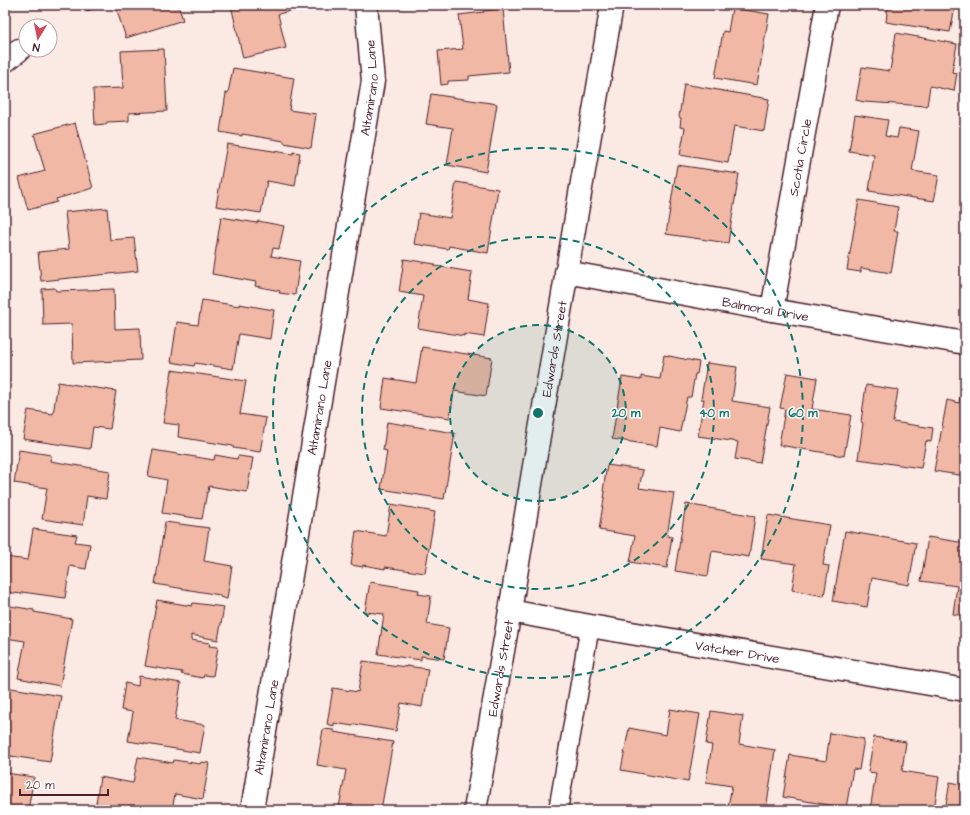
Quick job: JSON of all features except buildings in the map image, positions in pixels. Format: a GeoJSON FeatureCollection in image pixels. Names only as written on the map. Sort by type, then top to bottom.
{"type":"FeatureCollection","features":[{"type":"Feature","properties":{"kind":"street","name":"Altamirano Lane"},"geometry":{"type":"LineString","coordinates":[[252,810],[373,81],[366,5]]}},
{"type":"Feature","properties":{"kind":"street","name":"Edwards Street"},"geometry":{"type":"LineString","coordinates":[[475,810],[612,5]]}},
{"type":"Feature","properties":{"kind":"street","name":"Scotia Circle"},"geometry":{"type":"LineString","coordinates":[[772,310],[827,5]]}},
{"type":"Feature","properties":{"kind":"street","name":"Balmoral Drive"},"geometry":{"type":"LineString","coordinates":[[566,272],[772,310],[965,343]]}},
{"type":"Feature","properties":{"kind":"street","name":"Vatcher Drive"},"geometry":{"type":"LineString","coordinates":[[510,611],[965,690]]}},
{"type":"Feature","properties":{"kind":"lane"},"geometry":{"type":"LineString","coordinates":[[558,810],[590,626]]}}]}
